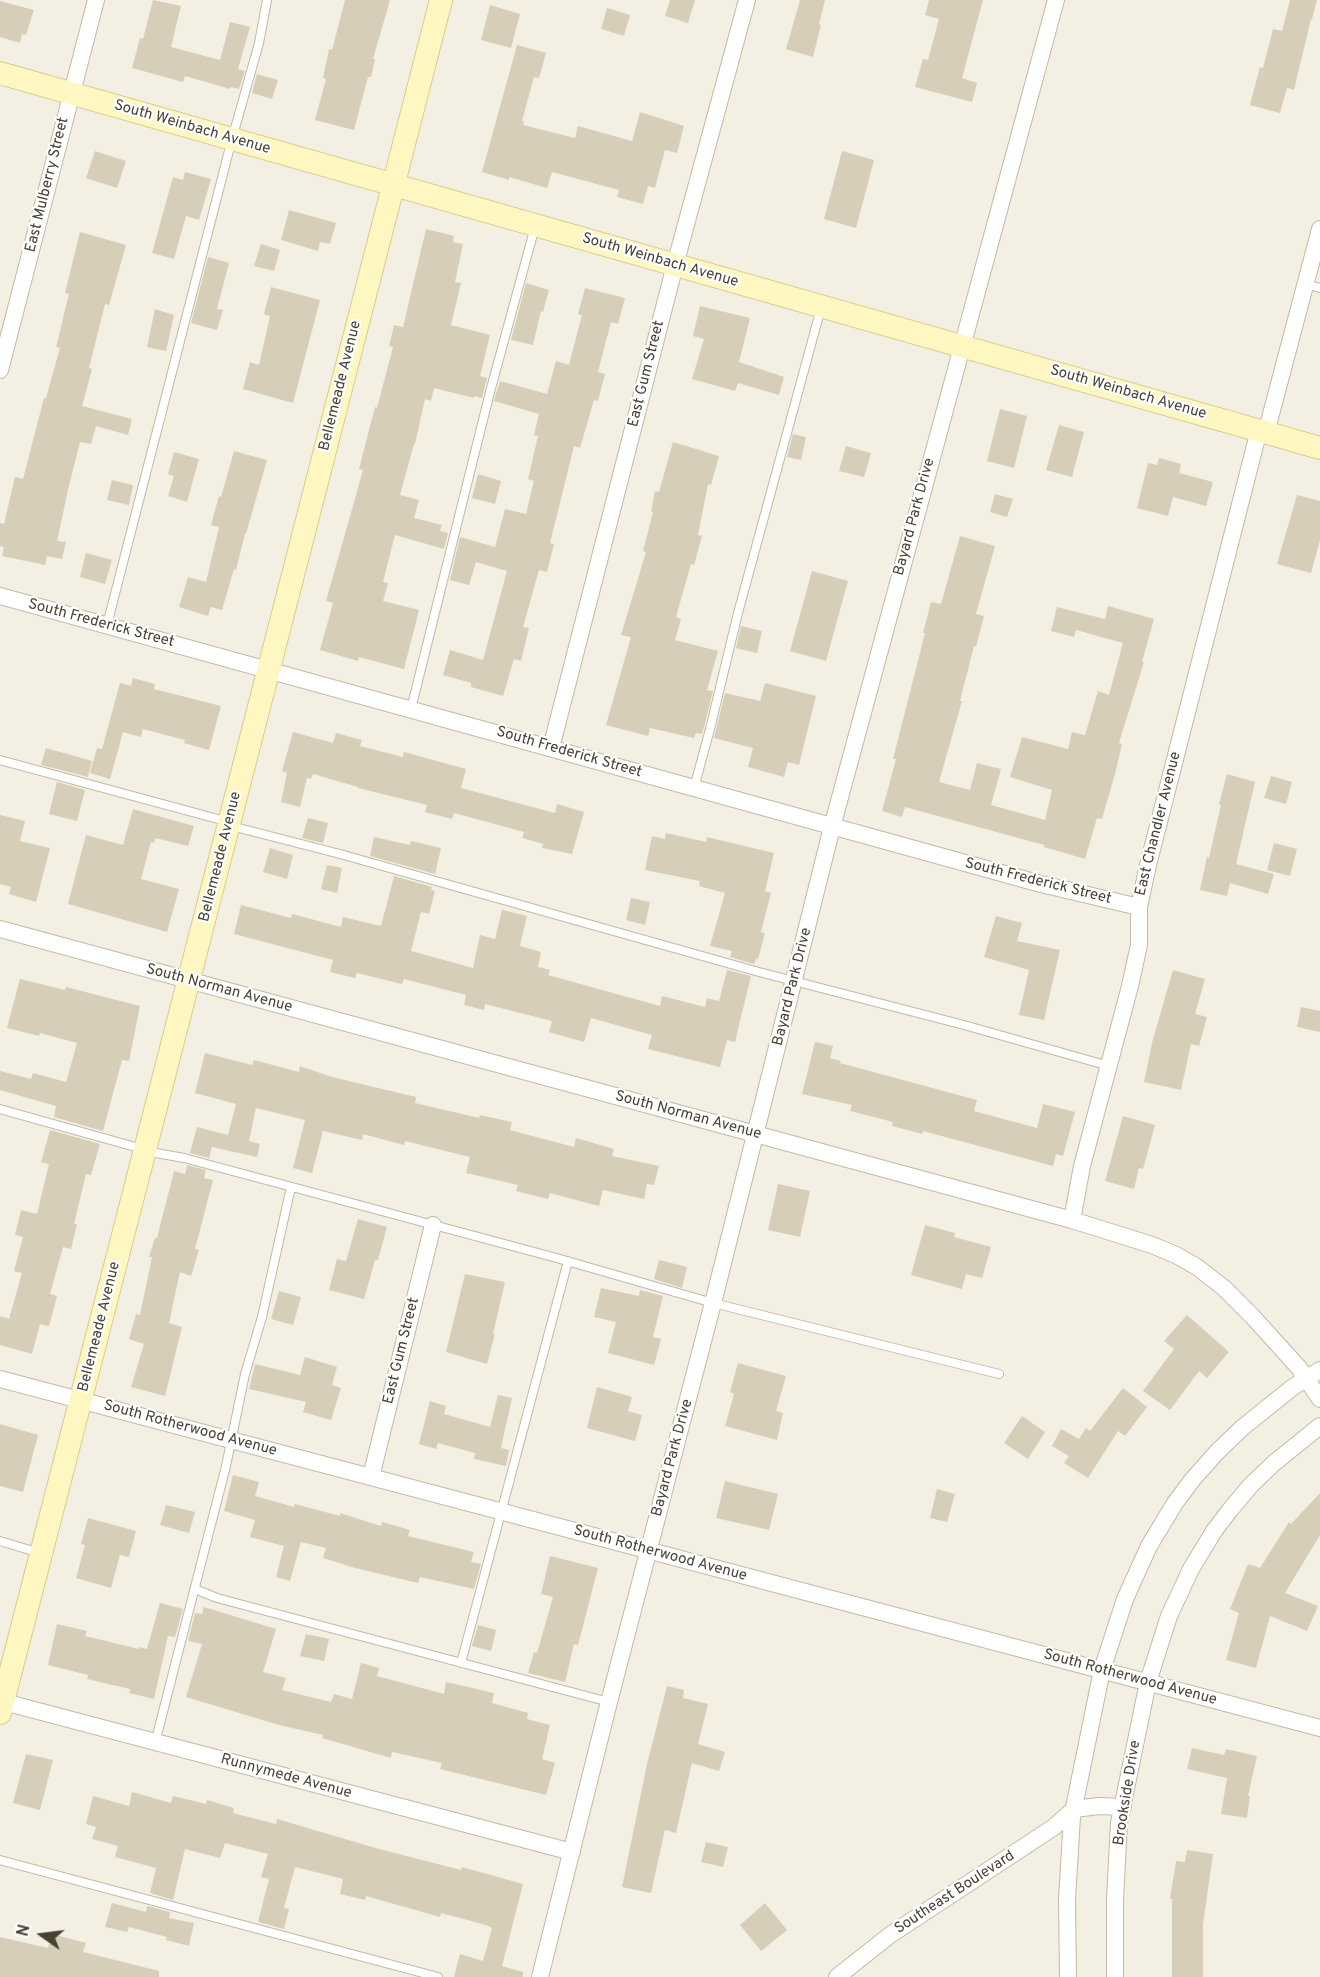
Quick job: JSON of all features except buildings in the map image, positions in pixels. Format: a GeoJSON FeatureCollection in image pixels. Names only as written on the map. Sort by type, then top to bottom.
{"type":"FeatureCollection","features":[{"type":"Feature","properties":{"kind":"street","name":"East Mulberry Street"},"geometry":{"type":"LineString","coordinates":[[0,370],[96,0]]}},
{"type":"Feature","properties":{"kind":"street","name":"Bellemeade Avenue"},"geometry":{"type":"LineString","coordinates":[[1,1705],[441,0]]}},
{"type":"Feature","properties":{"kind":"street","name":"East Gum Street"},"geometry":{"type":"LineString","coordinates":[[551,748],[675,265],[747,0]]}},
{"type":"Feature","properties":{"kind":"street","name":"Bayard Park Drive"},"geometry":{"type":"LineString","coordinates":[[540,1977],[713,1304],[832,827],[1056,0]]}},
{"type":"Feature","properties":{"kind":"street","name":"South Weinbach Avenue"},"geometry":{"type":"LineString","coordinates":[[0,73],[1320,448]]}},
{"type":"Feature","properties":{"kind":"street","name":"East Chandler Avenue"},"geometry":{"type":"LineString","coordinates":[[1072,1220],[1082,1166],[1131,986],[1139,945],[1139,907],[1161,812],[1262,431],[1313,286],[1320,229]]}},
{"type":"Feature","properties":{"kind":"street","name":"South Frederick Street"},"geometry":{"type":"LineString","coordinates":[[0,596],[832,827],[1041,884],[1139,907]]}},
{"type":"Feature","properties":{"kind":"street","name":"South Norman Avenue"},"geometry":{"type":"LineString","coordinates":[[0,929],[1072,1220],[1152,1245],[1197,1267],[1224,1288],[1299,1368],[1313,1374],[1320,1399]]}},
{"type":"Feature","properties":{"kind":"street","name":"East Gum Street"},"geometry":{"type":"LineString","coordinates":[[371,1477],[433,1225]]}},
{"type":"Feature","properties":{"kind":"street"},"geometry":{"type":"LineString","coordinates":[[1068,1977],[1067,1899],[1074,1809],[1102,1670],[1125,1599],[1149,1546],[1175,1503],[1216,1452],[1242,1428],[1313,1374]]}},
{"type":"Feature","properties":{"kind":"street","name":"South Rotherwood Avenue"},"geometry":{"type":"LineString","coordinates":[[0,1379],[1320,1728]]}},
{"type":"Feature","properties":{"kind":"street"},"geometry":{"type":"LineString","coordinates":[[1148,1682],[1169,1616],[1191,1569],[1214,1531],[1251,1485],[1320,1426]]}},
{"type":"Feature","properties":{"kind":"street","name":"Brookside Drive"},"geometry":{"type":"LineString","coordinates":[[1115,1977],[1115,1900],[1119,1823],[1148,1682]]}},
{"type":"Feature","properties":{"kind":"street","name":"Runnymede Avenue"},"geometry":{"type":"LineString","coordinates":[[1,1705],[572,1852]]}},
{"type":"Feature","properties":{"kind":"street"},"geometry":{"type":"LineString","coordinates":[[1074,1809],[1099,1806],[1123,1807]]}},
{"type":"Feature","properties":{"kind":"street","name":"Southeast Boulevard"},"geometry":{"type":"LineString","coordinates":[[837,1977],[890,1935],[1054,1827],[1074,1809]]}},
{"type":"Feature","properties":{"kind":"lane"},"geometry":{"type":"LineString","coordinates":[[107,625],[232,140],[260,43],[267,0]]}},
{"type":"Feature","properties":{"kind":"lane"},"geometry":{"type":"LineString","coordinates":[[411,709],[487,404],[536,226]]}},
{"type":"Feature","properties":{"kind":"lane"},"geometry":{"type":"LineString","coordinates":[[694,788],[738,613],[821,306]]}},
{"type":"Feature","properties":{"kind":"lane"},"geometry":{"type":"LineString","coordinates":[[0,760],[229,822],[235,828],[340,854],[1109,1066]]}},
{"type":"Feature","properties":{"kind":"lane"},"geometry":{"type":"LineString","coordinates":[[0,1109],[145,1151],[184,1158],[433,1225],[713,1304],[999,1374]]}},
{"type":"Feature","properties":{"kind":"lane"},"geometry":{"type":"LineString","coordinates":[[155,1743],[195,1589],[245,1374],[262,1317],[291,1187]]}},
{"type":"Feature","properties":{"kind":"lane"},"geometry":{"type":"LineString","coordinates":[[461,1663],[568,1262]]}},
{"type":"Feature","properties":{"kind":"lane"},"geometry":{"type":"LineString","coordinates":[[0,1541],[41,1553]]}},
{"type":"Feature","properties":{"kind":"lane"},"geometry":{"type":"LineString","coordinates":[[195,1589],[217,1598],[609,1702]]}},
{"type":"Feature","properties":{"kind":"lane"},"geometry":{"type":"LineString","coordinates":[[0,1860],[438,1977]]}}]}
